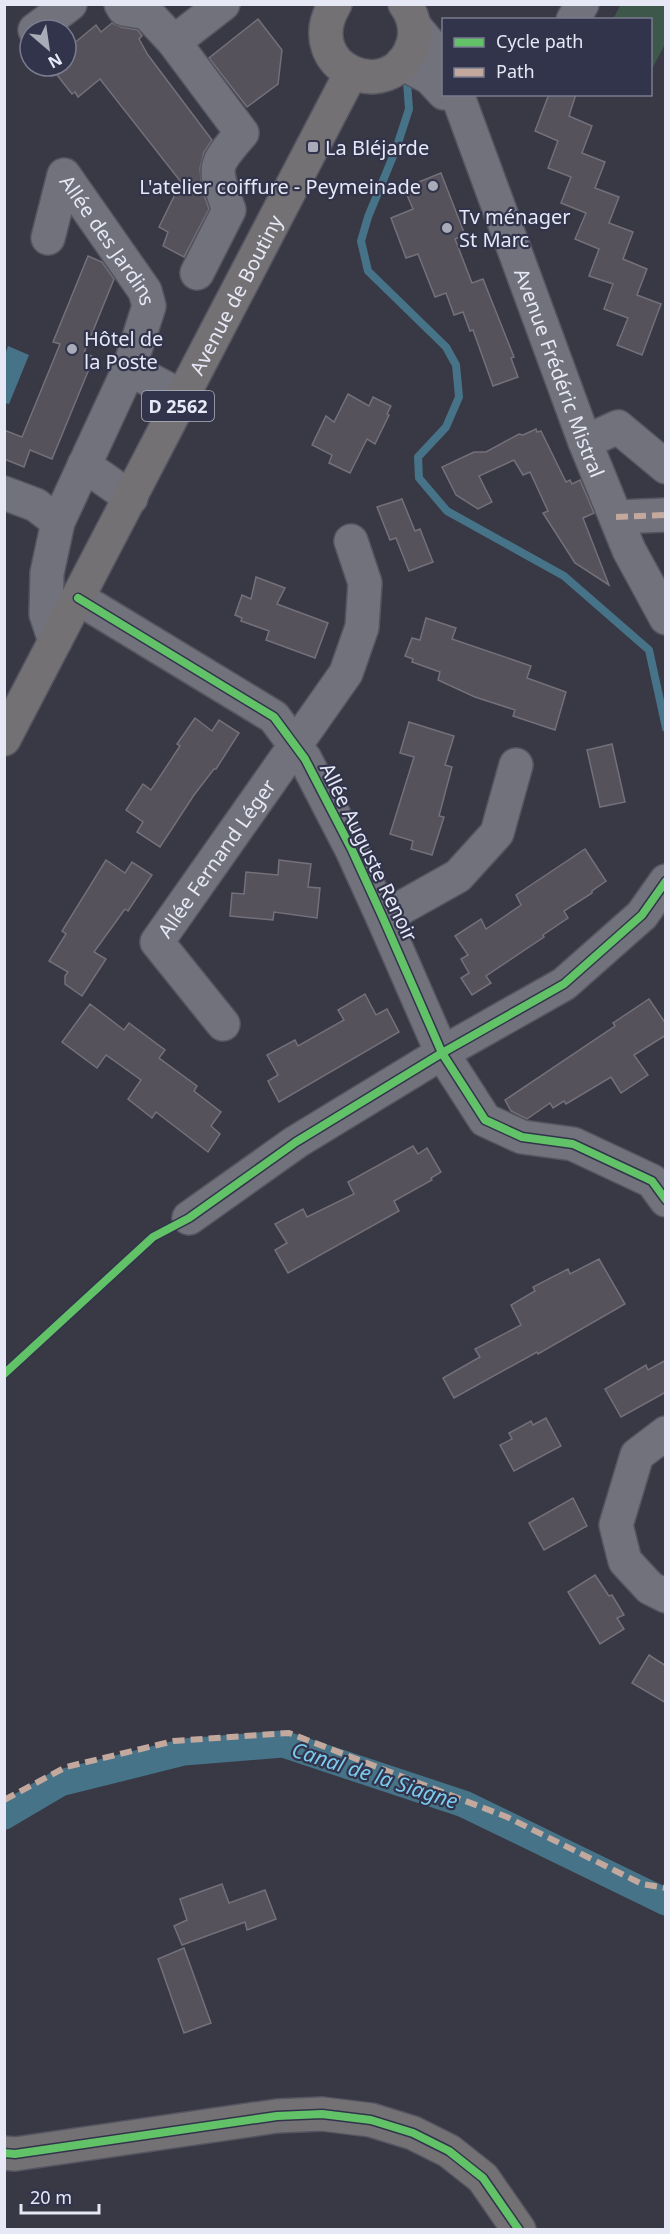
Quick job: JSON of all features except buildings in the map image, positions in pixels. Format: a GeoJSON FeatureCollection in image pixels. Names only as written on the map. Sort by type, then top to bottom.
{"type":"FeatureCollection","features":[{"type":"Feature","properties":{"kind":"main road"},"geometry":{"type":"LineString","coordinates":[[335,5],[328,16],[325,29],[326,43],[331,55],[340,66],[351,73],[365,77],[379,76],[402,63],[410,52],[414,40],[410,16]]}},
{"type":"Feature","properties":{"kind":"main road","name":"Avenue de Boutiny"},"geometry":{"type":"LineString","coordinates":[[4,739],[351,73]]}},
{"type":"Feature","properties":{"kind":"main road"},"geometry":{"type":"LineString","coordinates":[[4,2153],[26,2152],[277,2116],[322,2114],[371,2120],[413,2133],[449,2151],[483,2178],[519,2229]]}},
{"type":"Feature","properties":{"kind":"street"},"geometry":{"type":"LineString","coordinates":[[51,18],[70,4]]}},
{"type":"Feature","properties":{"kind":"street"},"geometry":{"type":"LineString","coordinates":[[121,4],[124,9],[147,13],[174,42],[242,134],[220,158],[217,176],[229,210],[197,273]]}},
{"type":"Feature","properties":{"kind":"street"},"geometry":{"type":"LineString","coordinates":[[174,42],[223,4]]}},
{"type":"Feature","properties":{"kind":"street"},"geometry":{"type":"LineString","coordinates":[[574,18],[582,4]]}},
{"type":"Feature","properties":{"kind":"street"},"geometry":{"type":"LineString","coordinates":[[410,16],[442,58]]}},
{"type":"Feature","properties":{"kind":"street","name":"Avenue Frédéric Mistral"},"geometry":{"type":"LineString","coordinates":[[402,63],[430,78],[442,92]]}},
{"type":"Feature","properties":{"kind":"street","name":"Avenue Frédéric Mistral"},"geometry":{"type":"LineString","coordinates":[[447,96],[463,108],[585,442],[629,549],[666,618]]}},
{"type":"Feature","properties":{"kind":"street","name":"Allée des Jardins"},"geometry":{"type":"LineString","coordinates":[[48,238],[64,175],[145,291],[149,306],[129,369],[58,522],[47,573],[46,614],[56,641]]}},
{"type":"Feature","properties":{"kind":"street"},"geometry":{"type":"LineString","coordinates":[[129,369],[183,397]]}},
{"type":"Feature","properties":{"kind":"street"},"geometry":{"type":"LineString","coordinates":[[585,442],[618,428],[666,467]]}},
{"type":"Feature","properties":{"kind":"street"},"geometry":{"type":"LineString","coordinates":[[84,465],[131,498]]}},
{"type":"Feature","properties":{"kind":"street"},"geometry":{"type":"LineString","coordinates":[[4,492],[36,505],[58,522]]}},
{"type":"Feature","properties":{"kind":"street"},"geometry":{"type":"LineString","coordinates":[[616,517],[666,515]]}},
{"type":"Feature","properties":{"kind":"street"},"geometry":{"type":"LineString","coordinates":[[295,747],[346,673],[362,627],[364,584],[351,541]]}},
{"type":"Feature","properties":{"kind":"street","name":"Allée Auguste Renoir"},"geometry":{"type":"LineString","coordinates":[[78,598],[274,717],[304,759],[352,850],[442,1053],[485,1120],[522,1137],[573,1144],[652,1181],[666,1200]]}},
{"type":"Feature","properties":{"kind":"street","name":"Allée Fernand Léger"},"geometry":{"type":"LineString","coordinates":[[223,1024],[157,942],[295,747]]}},
{"type":"Feature","properties":{"kind":"street"},"geometry":{"type":"LineString","coordinates":[[383,918],[458,876],[497,833],[516,765]]}},
{"type":"Feature","properties":{"kind":"street"},"geometry":{"type":"LineString","coordinates":[[189,1218],[296,1142],[442,1053],[564,984],[642,915],[666,881]]}},
{"type":"Feature","properties":{"kind":"street"},"geometry":{"type":"LineString","coordinates":[[666,1434],[637,1455],[616,1525],[625,1561],[650,1588],[666,1596]]}},
{"type":"Feature","properties":{"kind":"green space"},"geometry":{"type":"Polygon","coordinates":[[[621,4],[665,5],[665,44],[652,69],[652,18],[614,18],[621,4]]]}},
{"type":"Feature","properties":{"kind":"water"},"geometry":{"type":"Polygon","coordinates":[[[8,346],[29,355],[9,404],[4,403],[5,355],[8,346]]]}},
{"type":"Feature","properties":{"kind":"waterway"},"geometry":{"type":"LineString","coordinates":[[407,82],[409,109],[361,241],[368,271],[446,347],[456,365],[459,397],[446,427],[418,457],[419,478],[447,511],[564,576],[649,650],[666,728]]}},
{"type":"Feature","properties":{"kind":"waterway","name":"Canal de la Siagne"},"geometry":{"type":"LineString","coordinates":[[4,1816],[60,1783],[184,1752],[283,1744],[464,1804],[666,1902]]}},
{"type":"Feature","properties":{"kind":"marked path"},"geometry":{"type":"LineString","coordinates":[[616,517],[666,515]]}},
{"type":"Feature","properties":{"kind":"marked path"},"geometry":{"type":"LineString","coordinates":[[4,1800],[66,1767],[174,1741],[289,1733],[507,1817],[642,1884],[666,1888]]}},
{"type":"Feature","properties":{"kind":"cycle path"},"geometry":{"type":"LineString","coordinates":[[78,598],[274,717],[305,759],[352,850],[442,1053],[485,1120],[522,1137],[573,1144],[652,1181],[666,1200]]}},
{"type":"Feature","properties":{"kind":"cycle path"},"geometry":{"type":"LineString","coordinates":[[4,1374],[153,1237],[189,1218],[296,1142],[442,1053],[564,984],[642,915],[666,881]]}},
{"type":"Feature","properties":{"kind":"cycle path"},"geometry":{"type":"LineString","coordinates":[[4,2153],[15,2154],[277,2116],[322,2114],[371,2120],[413,2133],[449,2151],[483,2178],[519,2230]]}},
{"type":"Feature","properties":{"kind":"place","name":"La Bléjarde"},"geometry":{"type":"Point","coordinates":[313,147]}},
{"type":"Feature","properties":{"kind":"place","name":"L'atelier coiffure - Peymeinade"},"geometry":{"type":"Point","coordinates":[433,186]}},
{"type":"Feature","properties":{"kind":"place","name":"Tv ménager St Marc"},"geometry":{"type":"Point","coordinates":[447,228]}},
{"type":"Feature","properties":{"kind":"place","name":"Hôtel de la Poste"},"geometry":{"type":"Point","coordinates":[72,349]}}]}
